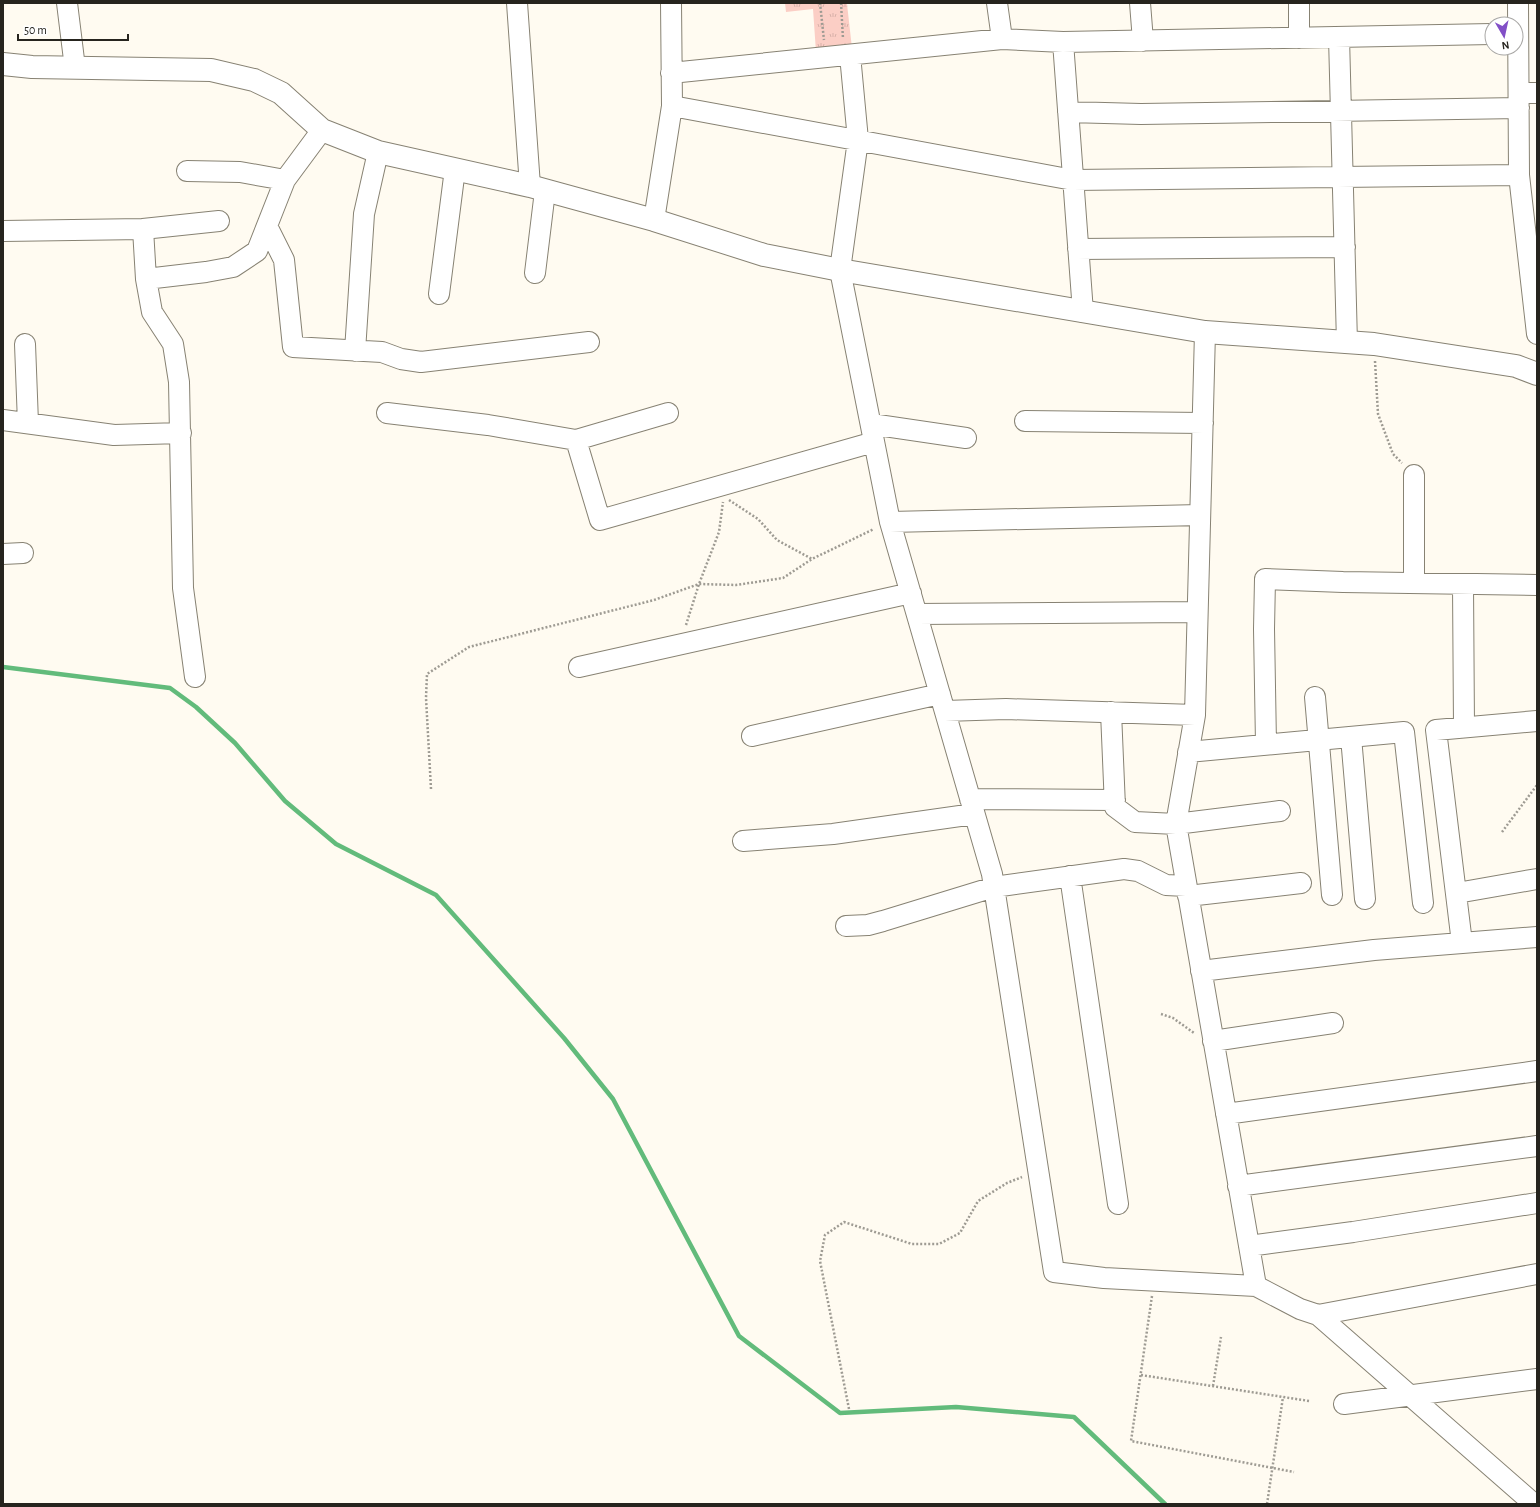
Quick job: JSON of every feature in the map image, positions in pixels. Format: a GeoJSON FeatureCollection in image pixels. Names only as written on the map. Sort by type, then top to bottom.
{"type":"FeatureCollection","features":[{"type":"Feature","properties":{"kind":"main road"},"geometry":{"type":"LineString","coordinates":[[3,64],[32,67],[211,70],[254,80],[281,93],[322,130],[378,152],[538,188],[654,220],[764,255],[840,270],[1205,332],[1374,344],[1527,363],[1537,374]]}},
{"type":"Feature","properties":{"kind":"street"},"geometry":{"type":"LineString","coordinates":[[67,3],[75,68]]}},
{"type":"Feature","properties":{"kind":"street"},"geometry":{"type":"LineString","coordinates":[[517,3],[538,188],[535,273]]}},
{"type":"Feature","properties":{"kind":"street"},"geometry":{"type":"LineString","coordinates":[[654,220],[672,106],[671,3]]}},
{"type":"Feature","properties":{"kind":"street"},"geometry":{"type":"LineString","coordinates":[[997,3],[1002,39]]}},
{"type":"Feature","properties":{"kind":"street"},"geometry":{"type":"LineString","coordinates":[[1140,3],[1143,40]]}},
{"type":"Feature","properties":{"kind":"street"},"geometry":{"type":"LineString","coordinates":[[1299,3],[1299,38]]}},
{"type":"Feature","properties":{"kind":"street"},"geometry":{"type":"LineString","coordinates":[[1518,3],[1518,16]]}},
{"type":"Feature","properties":{"kind":"street"},"geometry":{"type":"LineString","coordinates":[[671,73],[847,49],[1002,39],[1063,42],[1484,34]]}},
{"type":"Feature","properties":{"kind":"street"},"geometry":{"type":"LineString","coordinates":[[1339,37],[1347,343]]}},
{"type":"Feature","properties":{"kind":"street"},"geometry":{"type":"LineString","coordinates":[[1063,42],[1083,312]]}},
{"type":"Feature","properties":{"kind":"street"},"geometry":{"type":"LineString","coordinates":[[847,49],[858,140],[840,270],[890,522],[992,874],[1054,1272],[1104,1278],[1256,1286],[1300,1309],[1318,1315],[1534,1504]]}},
{"type":"Feature","properties":{"kind":"street"},"geometry":{"type":"LineString","coordinates":[[1520,56],[1525,98],[1525,183],[1537,334]]}},
{"type":"Feature","properties":{"kind":"street"},"geometry":{"type":"LineString","coordinates":[[1068,112],[1141,114],[1341,112],[1525,98]]}},
{"type":"Feature","properties":{"kind":"street"},"geometry":{"type":"LineString","coordinates":[[672,106],[1073,180],[1343,177],[1525,183]]}},
{"type":"Feature","properties":{"kind":"street"},"geometry":{"type":"LineString","coordinates":[[146,279],[206,272],[233,267],[257,251],[285,180],[322,130]]}},
{"type":"Feature","properties":{"kind":"street"},"geometry":{"type":"LineString","coordinates":[[355,350],[364,214],[378,152]]}},
{"type":"Feature","properties":{"kind":"street"},"geometry":{"type":"LineString","coordinates":[[439,294],[455,169]]}},
{"type":"Feature","properties":{"kind":"street"},"geometry":{"type":"LineString","coordinates":[[187,171],[240,172],[285,180]]}},
{"type":"Feature","properties":{"kind":"street"},"geometry":{"type":"LineString","coordinates":[[3,231],[143,229],[219,221]]}},
{"type":"Feature","properties":{"kind":"street"},"geometry":{"type":"LineString","coordinates":[[267,226],[284,260],[293,347],[382,352],[401,359],[421,362],[589,342]]}},
{"type":"Feature","properties":{"kind":"street"},"geometry":{"type":"LineString","coordinates":[[143,229],[146,279],[152,312],[173,344],[179,382],[183,588],[195,677]]}},
{"type":"Feature","properties":{"kind":"street"},"geometry":{"type":"LineString","coordinates":[[1078,250],[1345,247]]}},
{"type":"Feature","properties":{"kind":"street"},"geometry":{"type":"LineString","coordinates":[[1205,332],[1195,715],[1176,824],[1256,1286]]}},
{"type":"Feature","properties":{"kind":"street"},"geometry":{"type":"LineString","coordinates":[[25,344],[28,423]]}},
{"type":"Feature","properties":{"kind":"street"},"geometry":{"type":"LineString","coordinates":[[386,414],[488,425],[576,440],[668,413]]}},
{"type":"Feature","properties":{"kind":"street"},"geometry":{"type":"LineString","coordinates":[[3,420],[114,435],[181,433]]}},
{"type":"Feature","properties":{"kind":"street"},"geometry":{"type":"LineString","coordinates":[[1025,421],[1203,423]]}},
{"type":"Feature","properties":{"kind":"street"},"geometry":{"type":"LineString","coordinates":[[576,440],[600,520],[873,433],[966,438]]}},
{"type":"Feature","properties":{"kind":"street"},"geometry":{"type":"LineString","coordinates":[[1414,475],[1414,584]]}},
{"type":"Feature","properties":{"kind":"street"},"geometry":{"type":"LineString","coordinates":[[890,522],[1200,515]]}},
{"type":"Feature","properties":{"kind":"street"},"geometry":{"type":"LineString","coordinates":[[3,554],[22,553]]}},
{"type":"Feature","properties":{"kind":"street"},"geometry":{"type":"LineString","coordinates":[[1266,744],[1264,629],[1265,578],[1414,584],[1537,585]]}},
{"type":"Feature","properties":{"kind":"street"},"geometry":{"type":"LineString","coordinates":[[1463,585],[1464,727]]}},
{"type":"Feature","properties":{"kind":"street"},"geometry":{"type":"LineString","coordinates":[[579,667],[911,593]]}},
{"type":"Feature","properties":{"kind":"street"},"geometry":{"type":"LineString","coordinates":[[917,614],[1197,612]]}},
{"type":"Feature","properties":{"kind":"street"},"geometry":{"type":"LineString","coordinates":[[1315,697],[1320,740],[1332,895]]}},
{"type":"Feature","properties":{"kind":"street"},"geometry":{"type":"LineString","coordinates":[[752,736],[942,702],[1006,709],[1195,715]]}},
{"type":"Feature","properties":{"kind":"street"},"geometry":{"type":"LineString","coordinates":[[1111,712],[1115,807],[1135,822],[1176,824],[1280,811]]}},
{"type":"Feature","properties":{"kind":"street"},"geometry":{"type":"LineString","coordinates":[[1462,943],[1436,730],[1537,721]]}},
{"type":"Feature","properties":{"kind":"street"},"geometry":{"type":"LineString","coordinates":[[1188,752],[1404,732],[1423,903]]}},
{"type":"Feature","properties":{"kind":"street"},"geometry":{"type":"LineString","coordinates":[[1351,737],[1365,899]]}},
{"type":"Feature","properties":{"kind":"street"},"geometry":{"type":"LineString","coordinates":[[743,841],[832,834],[972,806],[1115,800]]}},
{"type":"Feature","properties":{"kind":"street"},"geometry":{"type":"LineString","coordinates":[[846,926],[868,925],[994,887],[1124,869],[1138,871],[1166,885],[1187,891],[1301,883]]}},
{"type":"Feature","properties":{"kind":"street"},"geometry":{"type":"LineString","coordinates":[[1070,876],[1118,1204]]}},
{"type":"Feature","properties":{"kind":"street"},"geometry":{"type":"LineString","coordinates":[[1457,893],[1537,879]]}},
{"type":"Feature","properties":{"kind":"street"},"geometry":{"type":"LineString","coordinates":[[1201,971],[1374,950],[1537,937]]}},
{"type":"Feature","properties":{"kind":"street"},"geometry":{"type":"LineString","coordinates":[[1213,1038],[1333,1023]]}},
{"type":"Feature","properties":{"kind":"street"},"geometry":{"type":"LineString","coordinates":[[1226,1114],[1537,1072]]}},
{"type":"Feature","properties":{"kind":"street"},"geometry":{"type":"LineString","coordinates":[[1238,1186],[1537,1146]]}},
{"type":"Feature","properties":{"kind":"street"},"geometry":{"type":"LineString","coordinates":[[1248,1246],[1353,1232],[1537,1203]]}},
{"type":"Feature","properties":{"kind":"street"},"geometry":{"type":"LineString","coordinates":[[1318,1315],[1537,1274]]}},
{"type":"Feature","properties":{"kind":"street"},"geometry":{"type":"LineString","coordinates":[[1344,1404],[1537,1379]]}},
{"type":"Feature","properties":{"kind":"path"},"geometry":{"type":"LineString","coordinates":[[820,3],[824,45]]}},
{"type":"Feature","properties":{"kind":"path"},"geometry":{"type":"LineString","coordinates":[[841,3],[847,49]]}},
{"type":"Feature","properties":{"kind":"path"},"geometry":{"type":"LineString","coordinates":[[1374,344],[1378,414],[1393,454],[1414,475]]}},
{"type":"Feature","properties":{"kind":"path"},"geometry":{"type":"LineString","coordinates":[[680,645],[699,584],[719,532],[724,497],[758,519],[777,540],[812,559]]}},
{"type":"Feature","properties":{"kind":"path"},"geometry":{"type":"LineString","coordinates":[[431,789],[426,698],[427,674],[469,648],[654,600],[699,584],[736,585],[782,578],[812,559],[890,522]]}},
{"type":"Feature","properties":{"kind":"path"},"geometry":{"type":"LineString","coordinates":[[1502,832],[1537,785]]}},
{"type":"Feature","properties":{"kind":"path"},"geometry":{"type":"LineString","coordinates":[[1161,1014],[1173,1018],[1197,1035],[1213,1038]]}},
{"type":"Feature","properties":{"kind":"path"},"geometry":{"type":"LineString","coordinates":[[849,1409],[820,1261],[825,1235],[844,1222],[912,1244],[939,1244],[960,1233],[978,1202],[1008,1183],[1038,1172]]}},
{"type":"Feature","properties":{"kind":"path"},"geometry":{"type":"LineString","coordinates":[[1154,1280],[1131,1441],[1294,1472]]}},
{"type":"Feature","properties":{"kind":"path"},"geometry":{"type":"LineString","coordinates":[[1213,1386],[1221,1337]]}},
{"type":"Feature","properties":{"kind":"path"},"geometry":{"type":"LineString","coordinates":[[1140,1375],[1309,1401]]}},
{"type":"Feature","properties":{"kind":"path"},"geometry":{"type":"LineString","coordinates":[[1267,1504],[1283,1397]]}},
{"type":"Feature","properties":{"kind":"green space"},"geometry":{"type":"Polygon","coordinates":[[[785,3],[859,3],[847,4],[852,48],[816,52],[813,9],[786,12],[785,3]]]}},
{"type":"Feature","properties":{"kind":"waterway"},"geometry":{"type":"LineString","coordinates":[[3,667],[170,688],[196,707],[235,743],[285,801],[336,844],[436,895],[564,1038],[613,1099],[739,1336],[840,1413],[956,1407],[1074,1417],[1165,1504]]}}]}
